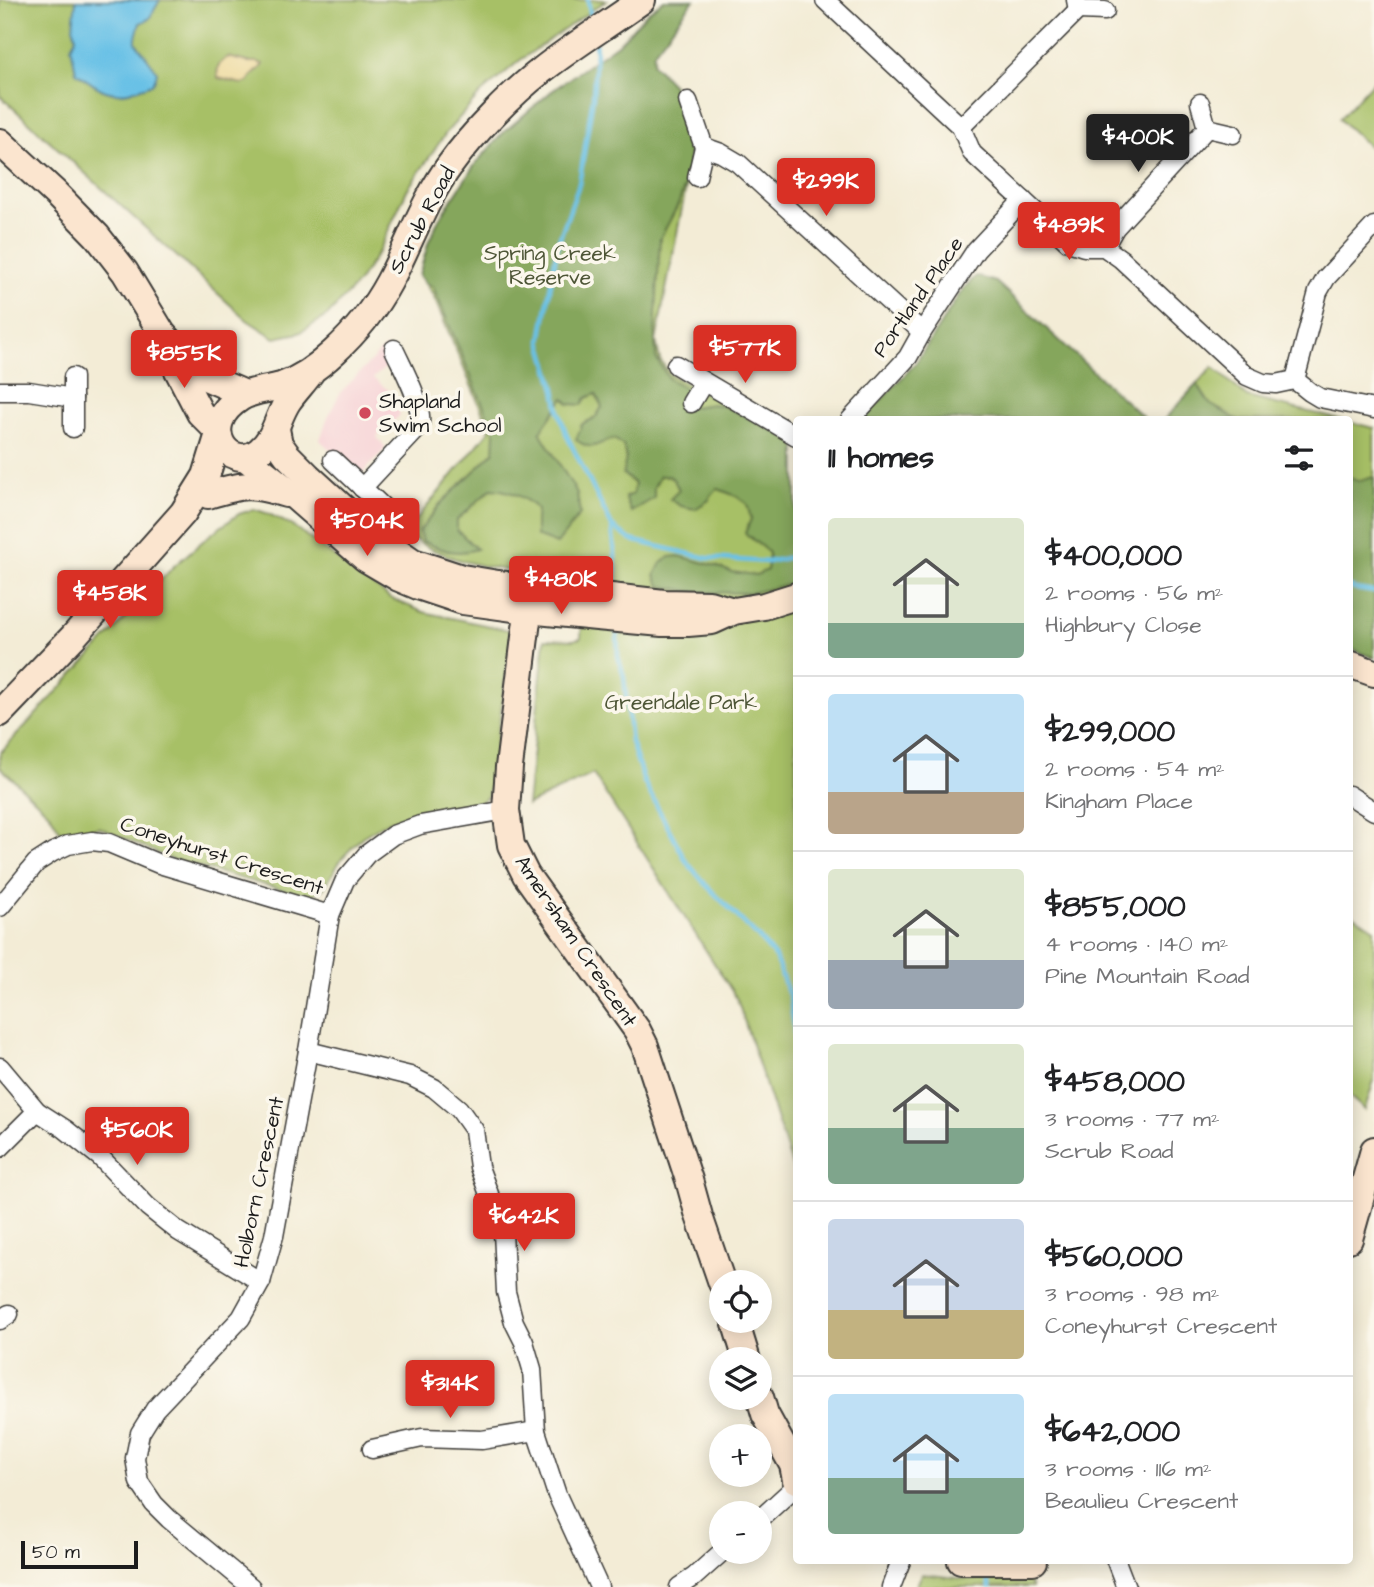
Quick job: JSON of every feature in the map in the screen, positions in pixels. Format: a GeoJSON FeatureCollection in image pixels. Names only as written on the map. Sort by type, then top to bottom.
{"type":"FeatureCollection","features":[{"type":"Feature","properties":{"kind":"street","name":"Scrub Road"},"geometry":{"type":"LineString","coordinates":[[279,422],[288,402],[311,372],[367,317],[389,282],[426,205],[450,165],[475,135],[541,71],[642,0]]}},
{"type":"Feature","properties":{"kind":"street"},"geometry":{"type":"LineString","coordinates":[[831,2],[961,127],[972,153],[1068,242],[1084,247],[1104,247],[1121,259],[1247,376],[1263,383],[1276,384],[1295,380],[1320,398],[1374,409]]}},
{"type":"Feature","properties":{"kind":"street"},"geometry":{"type":"LineString","coordinates":[[961,127],[1077,5],[1105,11]]}},
{"type":"Feature","properties":{"kind":"street"},"geometry":{"type":"LineString","coordinates":[[688,101],[704,147],[697,177]]}},
{"type":"Feature","properties":{"kind":"street"},"geometry":{"type":"LineString","coordinates":[[1200,103],[1207,128]]}},
{"type":"Feature","properties":{"kind":"street"},"geometry":{"type":"LineString","coordinates":[[1207,128],[1233,134]]}},
{"type":"Feature","properties":{"kind":"street"},"geometry":{"type":"LineString","coordinates":[[1104,247],[1115,228],[1207,128]]}},
{"type":"Feature","properties":{"kind":"street"},"geometry":{"type":"LineString","coordinates":[[0,142],[97,236],[125,272],[162,333],[195,369],[208,378],[250,393],[271,396],[276,400],[279,405],[279,444],[287,455],[367,530],[413,562],[529,599],[712,621],[734,611],[793,597]]}},
{"type":"Feature","properties":{"kind":"street"},"geometry":{"type":"LineString","coordinates":[[704,147],[738,163],[922,332]]}},
{"type":"Feature","properties":{"kind":"street","name":"Portland Place"},"geometry":{"type":"LineString","coordinates":[[854,416],[908,357],[976,250],[1023,200]]}},
{"type":"Feature","properties":{"kind":"street"},"geometry":{"type":"LineString","coordinates":[[1295,380],[1318,292],[1326,278],[1373,228]]}},
{"type":"Feature","properties":{"kind":"street"},"geometry":{"type":"LineString","coordinates":[[162,333],[171,359],[200,413],[218,434],[224,448],[243,457],[295,496],[353,549],[399,578],[451,597],[492,606],[529,599]]}},
{"type":"Feature","properties":{"kind":"street"},"geometry":{"type":"LineString","coordinates":[[362,488],[419,427],[422,419],[420,407],[394,349]]}},
{"type":"Feature","properties":{"kind":"street"},"geometry":{"type":"LineString","coordinates":[[676,365],[793,434]]}},
{"type":"Feature","properties":{"kind":"street","name":"Scrub Road"},"geometry":{"type":"LineString","coordinates":[[250,393],[281,386],[311,372]]}},
{"type":"Feature","properties":{"kind":"street"},"geometry":{"type":"LineString","coordinates":[[73,377],[73,428]]}},
{"type":"Feature","properties":{"kind":"street"},"geometry":{"type":"LineString","coordinates":[[691,403],[703,383]]}},
{"type":"Feature","properties":{"kind":"street"},"geometry":{"type":"LineString","coordinates":[[0,391],[29,391],[73,398]]}},
{"type":"Feature","properties":{"kind":"street"},"geometry":{"type":"LineString","coordinates":[[0,713],[73,637],[183,513],[206,476],[223,414],[233,402],[250,393]]}},
{"type":"Feature","properties":{"kind":"street"},"geometry":{"type":"LineString","coordinates":[[183,513],[208,495],[243,457],[258,452],[279,422]]}},
{"type":"Feature","properties":{"kind":"street"},"geometry":{"type":"LineString","coordinates":[[332,460],[386,510]]}},
{"type":"Feature","properties":{"kind":"street"},"geometry":{"type":"LineString","coordinates":[[208,495],[249,485],[295,496]]}},
{"type":"Feature","properties":{"kind":"street","name":"Amersham Crescent"},"geometry":{"type":"LineString","coordinates":[[529,599],[509,767],[506,810],[511,845],[526,875],[637,1030],[645,1046],[718,1270]]}},
{"type":"Feature","properties":{"kind":"street"},"geometry":{"type":"LineString","coordinates":[[1353,665],[1374,673]]}},
{"type":"Feature","properties":{"kind":"street"},"geometry":{"type":"LineString","coordinates":[[1353,798],[1374,811]]}},
{"type":"Feature","properties":{"kind":"street","name":"Holborn Crescent"},"geometry":{"type":"LineString","coordinates":[[251,1587],[154,1504],[139,1482],[135,1458],[140,1433],[155,1409],[240,1318],[261,1282],[274,1236],[330,915],[345,880],[367,853],[393,835],[419,825],[506,810]]}},
{"type":"Feature","properties":{"kind":"street","name":"Coneyhurst Crescent"},"geometry":{"type":"LineString","coordinates":[[0,907],[36,863],[68,845],[92,841],[109,843],[159,864],[330,915]]}},
{"type":"Feature","properties":{"kind":"street"},"geometry":{"type":"LineString","coordinates":[[308,1051],[410,1076],[434,1088],[459,1109],[474,1130],[479,1167],[503,1232],[506,1292],[532,1369],[536,1431],[557,1495],[599,1587]]}},
{"type":"Feature","properties":{"kind":"street"},"geometry":{"type":"LineString","coordinates":[[0,1067],[37,1111],[100,1157],[148,1207],[178,1231],[261,1282]]}},
{"type":"Feature","properties":{"kind":"street"},"geometry":{"type":"LineString","coordinates":[[0,1148],[37,1111]]}},
{"type":"Feature","properties":{"kind":"street"},"geometry":{"type":"LineString","coordinates":[[1353,1226],[1372,1163]]}},
{"type":"Feature","properties":{"kind":"street"},"geometry":{"type":"LineString","coordinates":[[765,1410],[793,1465]]}},
{"type":"Feature","properties":{"kind":"street"},"geometry":{"type":"LineString","coordinates":[[372,1449],[422,1438],[482,1440],[536,1431]]}},
{"type":"Feature","properties":{"kind":"street"},"geometry":{"type":"LineString","coordinates":[[772,1508],[793,1489]]}},
{"type":"Feature","properties":{"kind":"street"},"geometry":{"type":"LineString","coordinates":[[679,1587],[709,1564]]}},
{"type":"Feature","properties":{"kind":"street"},"geometry":{"type":"LineString","coordinates":[[891,1587],[900,1564]]}},
{"type":"Feature","properties":{"kind":"street"},"geometry":{"type":"LineString","coordinates":[[1117,1564],[1126,1587]]}},
{"type":"Feature","properties":{"kind":"shaded area"},"geometry":{"type":"Polygon","coordinates":[[[385,347],[392,362],[373,378],[401,400],[397,404],[400,415],[377,437],[386,448],[359,477],[320,440],[340,393],[385,347]]]}},
{"type":"Feature","properties":{"kind":"green space"},"geometry":{"type":"Polygon","coordinates":[[[0,0],[607,0],[519,61],[480,94],[446,133],[407,190],[379,251],[357,284],[327,316],[299,333],[275,338],[247,320],[0,96],[0,0]]]}},
{"type":"Feature","properties":{"kind":"green space","name":"Spring Creek Reserve"},"geometry":{"type":"Polygon","coordinates":[[[664,0],[694,0],[654,52],[653,64],[673,85],[690,143],[688,177],[678,205],[660,239],[656,358],[669,379],[691,391],[691,407],[713,404],[727,407],[793,440],[793,584],[750,593],[696,592],[660,586],[655,575],[661,563],[670,557],[679,556],[731,572],[756,575],[767,570],[769,553],[745,533],[751,519],[747,504],[718,489],[709,500],[695,509],[681,506],[670,499],[679,490],[674,480],[669,476],[660,476],[654,487],[654,498],[631,512],[625,497],[633,494],[635,484],[623,474],[626,457],[623,445],[614,439],[595,446],[587,446],[576,440],[582,424],[595,418],[602,407],[596,394],[586,398],[582,405],[569,404],[564,398],[540,432],[577,493],[580,514],[557,544],[536,536],[537,509],[532,504],[510,492],[491,489],[457,520],[457,530],[477,549],[456,552],[443,549],[422,541],[419,532],[440,504],[494,452],[495,433],[433,287],[419,275],[429,241],[439,219],[476,163],[504,132],[552,91],[620,42],[647,13],[664,0]]]}},
{"type":"Feature","properties":{"kind":"green space","name":"Spring Creek Reserve"},"geometry":{"type":"Polygon","coordinates":[[[642,60],[677,97],[690,143],[688,177],[656,341],[660,360],[671,375],[793,440],[793,1168],[737,999],[593,774],[527,805],[545,639],[581,638],[584,576],[473,564],[434,550],[405,533],[490,430],[433,295],[419,275],[429,241],[439,219],[476,163],[504,132],[552,91],[642,60]]]}},
{"type":"Feature","properties":{"kind":"green space"},"geometry":{"type":"Polygon","coordinates":[[[1374,81],[1374,151],[1339,119],[1374,81]]]}},
{"type":"Feature","properties":{"kind":"green space"},"geometry":{"type":"Polygon","coordinates":[[[976,276],[996,282],[1142,416],[866,416],[915,364],[963,289],[976,276]]]}},
{"type":"Feature","properties":{"kind":"green space"},"geometry":{"type":"Polygon","coordinates":[[[1213,367],[1247,397],[1325,416],[1168,416],[1213,367]]]}},
{"type":"Feature","properties":{"kind":"green space"},"geometry":{"type":"Polygon","coordinates":[[[1197,384],[1210,404],[1231,416],[1168,416],[1197,384]]]}},
{"type":"Feature","properties":{"kind":"green space"},"geometry":{"type":"Polygon","coordinates":[[[1353,423],[1374,428],[1374,658],[1353,650],[1353,423]]]}},
{"type":"Feature","properties":{"kind":"green space"},"geometry":{"type":"Polygon","coordinates":[[[1374,477],[1374,658],[1353,650],[1353,479],[1358,481],[1374,477]]]}},
{"type":"Feature","properties":{"kind":"green space"},"geometry":{"type":"Polygon","coordinates":[[[254,509],[293,526],[390,598],[423,612],[509,630],[511,640],[487,797],[466,807],[417,811],[387,822],[362,837],[342,858],[324,888],[309,897],[173,860],[99,827],[63,836],[50,814],[0,767],[0,753],[174,566],[239,514],[254,509]]]}},
{"type":"Feature","properties":{"kind":"green space"},"geometry":{"type":"Polygon","coordinates":[[[1353,915],[1374,929],[1374,1080],[1365,1110],[1353,1100],[1353,915]]]}},
{"type":"Feature","properties":{"kind":"green space"},"geometry":{"type":"Polygon","coordinates":[[[922,1574],[967,1579],[1029,1580],[1032,1587],[916,1587],[922,1574]]]}},
{"type":"Feature","properties":{"kind":"sand"},"geometry":{"type":"Polygon","coordinates":[[[228,57],[263,64],[248,82],[242,84],[218,78],[219,66],[228,57]]]}},
{"type":"Feature","properties":{"kind":"water"},"geometry":{"type":"Polygon","coordinates":[[[76,0],[160,0],[149,19],[140,23],[136,40],[157,72],[153,83],[128,92],[112,93],[76,72],[71,47],[76,37],[73,27],[76,0]]]}},
{"type":"Feature","properties":{"kind":"waterway"},"geometry":{"type":"LineString","coordinates":[[588,0],[592,24]]}},
{"type":"Feature","properties":{"kind":"waterway"},"geometry":{"type":"LineString","coordinates":[[595,43],[593,97],[579,184],[558,243],[541,341],[567,436],[612,526],[631,540],[707,558],[768,562],[793,557]]}},
{"type":"Feature","properties":{"kind":"waterway"},"geometry":{"type":"LineString","coordinates":[[612,528],[616,589]]}},
{"type":"Feature","properties":{"kind":"waterway"},"geometry":{"type":"LineString","coordinates":[[1353,588],[1374,592]]}},
{"type":"Feature","properties":{"kind":"waterway"},"geometry":{"type":"LineString","coordinates":[[617,629],[618,656],[624,677],[631,742],[644,782],[686,861],[775,957],[790,998],[793,1022]]}},
{"type":"Feature","properties":{"kind":"waterway"},"geometry":{"type":"LineString","coordinates":[[987,1577],[990,1587]]}},
{"type":"Feature","properties":{"kind":"place","name":"Shapland Swim School"},"geometry":{"type":"Point","coordinates":[365,413]}},
{"type":"Feature","properties":{"kind":"park label","name":"Greendale Park"},"geometry":{"type":"Point","coordinates":[681,702]}}]}
